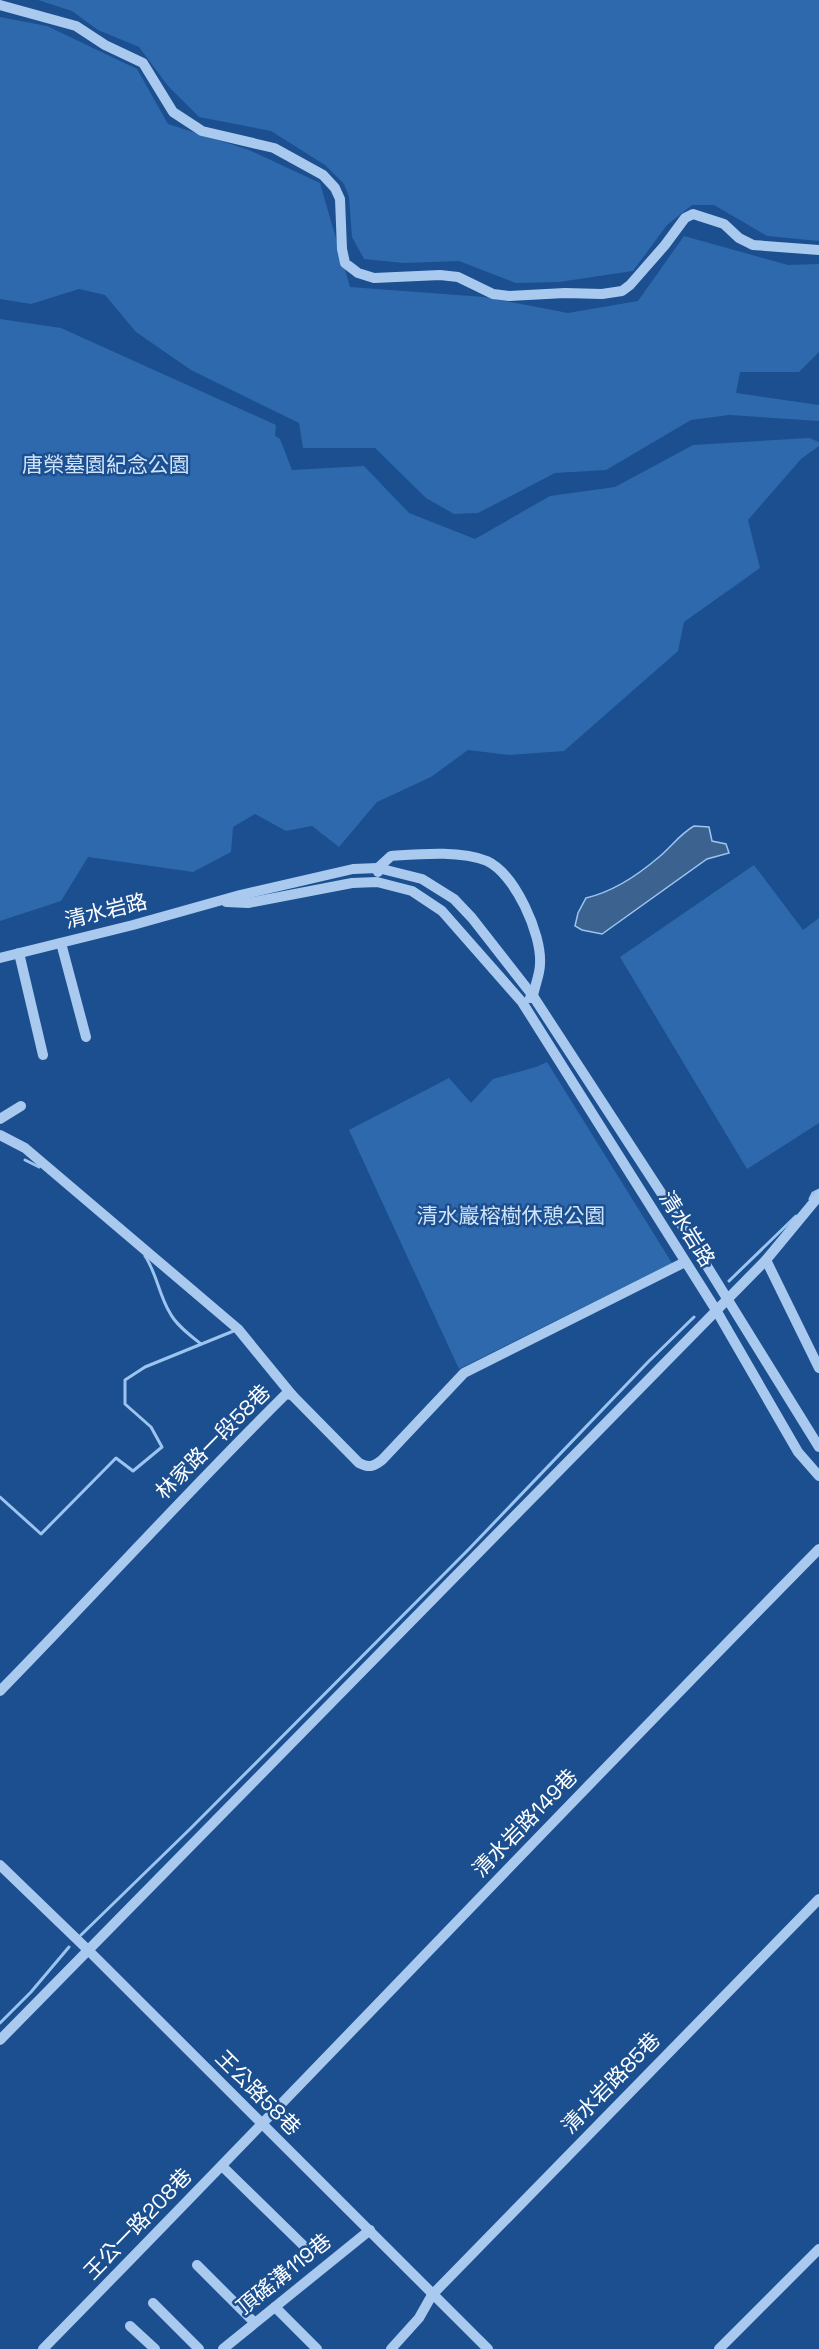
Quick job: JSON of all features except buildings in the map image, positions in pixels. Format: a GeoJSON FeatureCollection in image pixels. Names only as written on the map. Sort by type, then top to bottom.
{"type":"FeatureCollection","features":[{"type":"Feature","properties":{"kind":"street"},"geometry":{"type":"LineString","coordinates":[[0,5],[76,26],[105,45],[143,63],[173,112],[202,131],[274,148],[323,175],[340,199],[342,249],[345,263],[358,273],[374,278],[440,275],[458,277],[493,294],[509,296],[602,294],[622,291],[641,274],[685,218],[693,214],[724,224],[739,238],[753,245],[819,250]]}},
{"type":"Feature","properties":{"kind":"street","name":"清水岩路"},"geometry":{"type":"LineString","coordinates":[[378,868],[391,856],[438,854],[486,861],[500,869],[528,912],[538,940],[540,963],[533,996]]}},
{"type":"Feature","properties":{"kind":"street"},"geometry":{"type":"LineString","coordinates":[[377,882],[378,868]]}},
{"type":"Feature","properties":{"kind":"street","name":"清水岩路"},"geometry":{"type":"LineString","coordinates":[[0,958],[221,902],[240,895],[353,869],[378,868],[422,879],[454,899],[472,918],[533,996],[728,1299],[819,1447]]}},
{"type":"Feature","properties":{"kind":"street","name":"清水岩路"},"geometry":{"type":"LineString","coordinates":[[221,902],[248,903],[352,883],[377,882],[412,891],[442,911],[522,1002],[716,1310],[798,1452],[819,1476]]}},
{"type":"Feature","properties":{"kind":"street"},"geometry":{"type":"LineString","coordinates":[[61,943],[86,1036]]}},
{"type":"Feature","properties":{"kind":"street"},"geometry":{"type":"LineString","coordinates":[[19,953],[43,1055]]}},
{"type":"Feature","properties":{"kind":"street"},"geometry":{"type":"LineString","coordinates":[[522,1002],[533,996]]}},
{"type":"Feature","properties":{"kind":"street"},"geometry":{"type":"LineString","coordinates":[[0,1119],[21,1106]]}},
{"type":"Feature","properties":{"kind":"street"},"geometry":{"type":"LineString","coordinates":[[0,1135],[25,1148],[238,1329],[292,1395]]}},
{"type":"Feature","properties":{"kind":"street"},"geometry":{"type":"LineString","coordinates":[[0,2040],[766,1260],[819,1196]]}},
{"type":"Feature","properties":{"kind":"street"},"geometry":{"type":"LineString","coordinates":[[766,1260],[819,1368]]}},
{"type":"Feature","properties":{"kind":"street","name":"林家路一段58巷"},"geometry":{"type":"LineString","coordinates":[[0,1691],[90,1599],[201,1478],[286,1394],[292,1395],[358,1463],[366,1467],[374,1467],[464,1373],[685,1262]]}},
{"type":"Feature","properties":{"kind":"street","name":"清水岩路149巷"},"geometry":{"type":"LineString","coordinates":[[262,2126],[671,1699],[819,1549]]}},
{"type":"Feature","properties":{"kind":"street","name":"王公路58巷"},"geometry":{"type":"LineString","coordinates":[[0,1865],[488,2349]]}},
{"type":"Feature","properties":{"kind":"street","name":"清水岩路85巷"},"geometry":{"type":"LineString","coordinates":[[391,2349],[418,2318],[432,2295],[819,1899]]}},
{"type":"Feature","properties":{"kind":"street","name":"王公一路208巷"},"geometry":{"type":"LineString","coordinates":[[43,2349],[262,2126]]}},
{"type":"Feature","properties":{"kind":"street"},"geometry":{"type":"LineString","coordinates":[[222,2166],[304,2246]]}},
{"type":"Feature","properties":{"kind":"street","name":"頂磘溝119巷"},"geometry":{"type":"LineString","coordinates":[[223,2349],[370,2230]]}},
{"type":"Feature","properties":{"kind":"street"},"geometry":{"type":"LineString","coordinates":[[719,2349],[819,2249]]}},
{"type":"Feature","properties":{"kind":"street"},"geometry":{"type":"LineString","coordinates":[[197,2265],[254,2322]]}},
{"type":"Feature","properties":{"kind":"street"},"geometry":{"type":"LineString","coordinates":[[153,2303],[199,2349]]}},
{"type":"Feature","properties":{"kind":"street"},"geometry":{"type":"LineString","coordinates":[[275,2307],[317,2349]]}},
{"type":"Feature","properties":{"kind":"street"},"geometry":{"type":"LineString","coordinates":[[130,2326],[155,2349]]}},
{"type":"Feature","properties":{"kind":"green space"},"geometry":{"type":"Polygon","coordinates":[[[38,0],[819,0],[819,241],[767,236],[714,205],[692,205],[667,225],[633,271],[559,282],[516,283],[459,261],[404,263],[364,259],[352,237],[349,197],[344,184],[325,165],[271,131],[199,117],[168,86],[139,47],[98,30],[72,11],[38,0]]]}},
{"type":"Feature","properties":{"kind":"green space"},"geometry":{"type":"Polygon","coordinates":[[[0,17],[47,26],[137,69],[168,124],[249,150],[320,183],[350,287],[484,297],[568,313],[638,301],[684,236],[788,265],[819,264],[819,352],[799,372],[740,372],[736,393],[819,405],[819,421],[729,415],[691,420],[606,470],[555,473],[478,513],[454,514],[426,498],[375,448],[303,448],[299,423],[191,370],[136,332],[105,295],[79,289],[31,304],[0,299],[0,17]]]}},
{"type":"Feature","properties":{"kind":"green space","name":"唐榮墓園紀念公園"},"geometry":{"type":"Polygon","coordinates":[[[0,319],[61,328],[276,425],[275,436],[280,439],[292,470],[364,466],[409,513],[475,539],[550,496],[615,487],[693,445],[809,438],[819,442],[819,446],[801,459],[748,520],[760,568],[684,622],[678,651],[564,751],[509,755],[468,750],[431,777],[377,802],[339,847],[312,826],[286,831],[255,814],[233,827],[231,852],[193,872],[88,857],[61,901],[0,921],[0,319]]]}},
{"type":"Feature","properties":{"kind":"green space"},"geometry":{"type":"Polygon","coordinates":[[[754,865],[803,930],[819,918],[819,1123],[747,1169],[620,957],[754,865]]]}},
{"type":"Feature","properties":{"kind":"green space","name":"清水巖榕樹休憩公園"},"geometry":{"type":"Polygon","coordinates":[[[547,1062],[672,1263],[459,1369],[349,1130],[449,1078],[471,1103],[493,1079],[547,1062]]]}},
{"type":"Feature","properties":{"kind":"shaded area"},"geometry":{"type":"Polygon","coordinates":[[[694,826],[709,827],[712,841],[726,844],[729,853],[707,859],[602,934],[582,930],[575,926],[578,913],[586,898],[605,892],[634,876],[694,826]]]}},
{"type":"Feature","properties":{"kind":"waterway"},"geometry":{"type":"LineString","coordinates":[[25,1160],[39,1167]]}},
{"type":"Feature","properties":{"kind":"waterway"},"geometry":{"type":"LineString","coordinates":[[810,1199],[813,1193],[819,1190]]}},
{"type":"Feature","properties":{"kind":"waterway"},"geometry":{"type":"LineString","coordinates":[[729,1281],[796,1216]]}},
{"type":"Feature","properties":{"kind":"waterway"},"geometry":{"type":"LineString","coordinates":[[145,1256],[166,1306],[184,1330],[201,1344]]}},
{"type":"Feature","properties":{"kind":"waterway"},"geometry":{"type":"LineString","coordinates":[[81,1935],[469,1549],[694,1317]]}},
{"type":"Feature","properties":{"kind":"waterway"},"geometry":{"type":"LineString","coordinates":[[0,1497],[41,1534],[116,1458],[133,1471],[162,1447],[151,1427],[125,1404],[125,1380],[145,1367],[236,1330]]}},
{"type":"Feature","properties":{"kind":"waterway"},"geometry":{"type":"LineString","coordinates":[[0,2023],[31,1992],[69,1947]]}}]}
